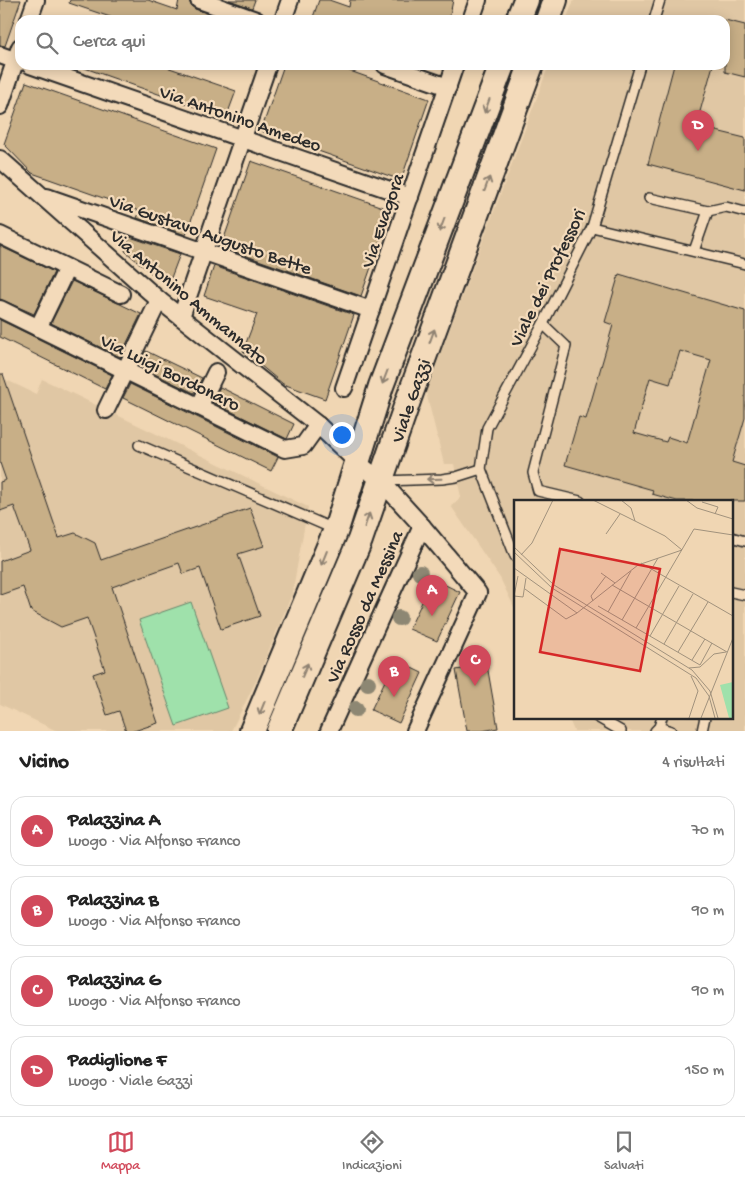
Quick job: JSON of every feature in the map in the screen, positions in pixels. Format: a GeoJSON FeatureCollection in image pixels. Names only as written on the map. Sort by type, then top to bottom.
{"type":"FeatureCollection","features":[{"type":"Feature","properties":{"kind":"main road"},"geometry":{"type":"LineString","coordinates":[[520,15],[526,0]]}},
{"type":"Feature","properties":{"kind":"main road"},"geometry":{"type":"LineString","coordinates":[[550,15],[555,0]]}},
{"type":"Feature","properties":{"kind":"main road","name":"Viale Gazzi"},"geometry":{"type":"LineString","coordinates":[[252,731],[336,530],[381,386],[500,70]]}},
{"type":"Feature","properties":{"kind":"main road","name":"Viale Gazzi"},"geometry":{"type":"LineString","coordinates":[[279,731],[360,540],[409,398],[529,70]]}},
{"type":"Feature","properties":{"kind":"street"},"geometry":{"type":"LineString","coordinates":[[31,15],[36,0]]}},
{"type":"Feature","properties":{"kind":"street"},"geometry":{"type":"LineString","coordinates":[[199,0],[242,15]]}},
{"type":"Feature","properties":{"kind":"street"},"geometry":{"type":"LineString","coordinates":[[285,15],[290,0]]}},
{"type":"Feature","properties":{"kind":"street"},"geometry":{"type":"LineString","coordinates":[[473,15],[478,0]]}},
{"type":"Feature","properties":{"kind":"street"},"geometry":{"type":"LineString","coordinates":[[0,106],[15,64]]}},
{"type":"Feature","properties":{"kind":"street","name":"Via Antonino Amedeo"},"geometry":{"type":"LineString","coordinates":[[50,70],[410,197]]}},
{"type":"Feature","properties":{"kind":"street"},"geometry":{"type":"LineString","coordinates":[[181,317],[266,70]]}},
{"type":"Feature","properties":{"kind":"street"},"geometry":{"type":"LineString","coordinates":[[399,70],[448,87]]}},
{"type":"Feature","properties":{"kind":"street","name":"Via Evagora"},"geometry":{"type":"LineString","coordinates":[[344,388],[453,70]]}},
{"type":"Feature","properties":{"kind":"street","name":"Via Antonino Ammannato"},"geometry":{"type":"LineString","coordinates":[[0,159],[159,300],[318,425],[357,462]]}},
{"type":"Feature","properties":{"kind":"street","name":"Via Gustavo Augusto Bette"},"geometry":{"type":"LineString","coordinates":[[38,194],[371,310]]}},
{"type":"Feature","properties":{"kind":"street"},"geometry":{"type":"LineString","coordinates":[[0,235],[121,294]]}},
{"type":"Feature","properties":{"kind":"street"},"geometry":{"type":"LineString","coordinates":[[38,328],[67,268]]}},
{"type":"Feature","properties":{"kind":"street"},"geometry":{"type":"LineString","coordinates":[[106,410],[159,300]]}},
{"type":"Feature","properties":{"kind":"street","name":"Via Luigi Bordonaro"},"geometry":{"type":"LineString","coordinates":[[0,309],[286,450],[303,446],[318,425]]}},
{"type":"Feature","properties":{"kind":"street"},"geometry":{"type":"LineString","coordinates":[[199,407],[216,372]]}},
{"type":"Feature","properties":{"kind":"street","name":"Via Rosso da Messina"},"geometry":{"type":"LineString","coordinates":[[329,731],[422,526],[380,481],[357,462]]}},
{"type":"Feature","properties":{"kind":"street"},"geometry":{"type":"LineString","coordinates":[[415,731],[478,593],[422,526]]}},
{"type":"Feature","properties":{"kind":"lane"},"geometry":{"type":"LineString","coordinates":[[656,15],[660,0]]}},
{"type":"Feature","properties":{"kind":"lane","name":"Viale dei Professori"},"geometry":{"type":"LineString","coordinates":[[482,469],[487,428],[592,228],[639,70]]}},
{"type":"Feature","properties":{"kind":"lane"},"geometry":{"type":"LineString","coordinates":[[649,198],[708,211],[726,207],[745,212]]}},
{"type":"Feature","properties":{"kind":"lane"},"geometry":{"type":"LineString","coordinates":[[694,251],[708,211]]}},
{"type":"Feature","properties":{"kind":"lane"},"geometry":{"type":"LineString","coordinates":[[592,228],[745,264]]}},
{"type":"Feature","properties":{"kind":"lane"},"geometry":{"type":"LineString","coordinates":[[543,324],[566,346],[533,473],[538,491],[576,500]]}},
{"type":"Feature","properties":{"kind":"lane"},"geometry":{"type":"LineString","coordinates":[[139,445],[336,530]]}},
{"type":"Feature","properties":{"kind":"lane"},"geometry":{"type":"LineString","coordinates":[[380,481],[442,479],[482,469],[514,553]]}},
{"type":"Feature","properties":{"kind":"lane"},"geometry":{"type":"LineString","coordinates":[[732,537],[745,541]]}},
{"type":"Feature","properties":{"kind":"lane"},"geometry":{"type":"LineString","coordinates":[[732,592],[745,595]]}},
{"type":"Feature","properties":{"kind":"lane"},"geometry":{"type":"LineString","coordinates":[[600,718],[621,731]]}},
{"type":"Feature","properties":{"kind":"lane"},"geometry":{"type":"LineString","coordinates":[[702,731],[705,718]]}},
{"type":"Feature","properties":{"kind":"lane"},"geometry":{"type":"LineString","coordinates":[[657,729],[671,731]]}},
{"type":"Feature","properties":{"kind":"shaded area"},"geometry":{"type":"Polygon","coordinates":[[[574,0],[745,0],[745,731],[574,731],[568,718],[732,718],[732,500],[514,500],[514,607],[500,578],[451,506],[461,497],[454,464],[444,464],[426,392],[547,70],[730,70],[730,15],[568,15],[574,0]]]}},
{"type":"Feature","properties":{"kind":"shaded area"},"geometry":{"type":"Polygon","coordinates":[[[0,377],[36,394],[42,379],[308,507],[292,594],[257,679],[231,731],[57,731],[0,704],[0,377]]]}},
{"type":"Feature","properties":{"kind":"green space"},"geometry":{"type":"Polygon","coordinates":[[[191,602],[228,708],[176,726],[139,620],[191,602]]]}},
{"type":"Feature","properties":{"kind":"building"},"geometry":{"type":"Polygon","coordinates":[[[0,0],[21,0],[5,46],[0,45],[0,0]]]}},
{"type":"Feature","properties":{"kind":"building"},"geometry":{"type":"Polygon","coordinates":[[[70,0],[148,0],[177,10],[179,0],[189,0],[191,6],[195,9],[212,15],[104,15],[69,3],[70,0]]]}},
{"type":"Feature","properties":{"kind":"building"},"geometry":{"type":"Polygon","coordinates":[[[229,0],[255,0],[252,8],[229,0]]]}},
{"type":"Feature","properties":{"kind":"building"},"geometry":{"type":"Polygon","coordinates":[[[319,0],[329,0],[349,7],[350,0],[453,0],[450,15],[314,15],[319,0]]]}},
{"type":"Feature","properties":{"kind":"building"},"geometry":{"type":"Polygon","coordinates":[[[730,21],[745,25],[745,77],[725,72],[725,70],[730,70],[730,21]]]}},
{"type":"Feature","properties":{"kind":"building"},"geometry":{"type":"Polygon","coordinates":[[[90,70],[175,70],[236,91],[226,118],[90,70]]]}},
{"type":"Feature","properties":{"kind":"building"},"geometry":{"type":"Polygon","coordinates":[[[282,70],[347,70],[429,99],[401,180],[261,131],[282,70]]]}},
{"type":"Feature","properties":{"kind":"building"},"geometry":{"type":"Polygon","coordinates":[[[673,70],[712,70],[696,126],[745,138],[745,190],[648,164],[673,70]]]}},
{"type":"Feature","properties":{"kind":"building"},"geometry":{"type":"Polygon","coordinates":[[[26,82],[216,149],[186,235],[137,218],[140,211],[32,173],[4,144],[26,82]]]}},
{"type":"Feature","properties":{"kind":"building"},"geometry":{"type":"Polygon","coordinates":[[[251,161],[391,210],[361,296],[221,247],[251,161]]]}},
{"type":"Feature","properties":{"kind":"building"},"geometry":{"type":"Polygon","coordinates":[[[130,237],[180,254],[169,283],[156,277],[125,251],[130,237]]]}},
{"type":"Feature","properties":{"kind":"building"},"geometry":{"type":"Polygon","coordinates":[[[0,246],[54,272],[34,314],[0,299],[0,246]]]}},
{"type":"Feature","properties":{"kind":"building"},"geometry":{"type":"Polygon","coordinates":[[[214,266],[354,315],[325,399],[283,384],[243,351],[257,314],[204,296],[214,266]]]}},
{"type":"Feature","properties":{"kind":"building"},"geometry":{"type":"Polygon","coordinates":[[[619,274],[745,311],[745,418],[732,462],[745,466],[745,501],[673,500],[652,494],[653,490],[565,465],[579,417],[586,419],[613,325],[605,322],[619,274]],[[680,351],[670,384],[650,378],[634,433],[666,442],[668,437],[687,443],[711,360],[680,351]]]}},
{"type":"Feature","properties":{"kind":"building"},"geometry":{"type":"Polygon","coordinates":[[[72,281],[141,314],[120,357],[51,323],[72,281]]]}},
{"type":"Feature","properties":{"kind":"building"},"geometry":{"type":"Polygon","coordinates":[[[0,320],[112,375],[105,389],[0,337],[0,320]]]}},
{"type":"Feature","properties":{"kind":"building"},"geometry":{"type":"Polygon","coordinates":[[[146,351],[202,378],[194,393],[138,366],[146,351]]]}},
{"type":"Feature","properties":{"kind":"building"},"geometry":{"type":"Polygon","coordinates":[[[0,374],[3,374],[59,538],[75,533],[95,543],[101,560],[250,508],[264,546],[238,554],[260,616],[221,629],[200,568],[183,574],[179,563],[112,587],[158,723],[134,731],[126,731],[119,711],[107,715],[93,674],[105,670],[87,618],[61,627],[31,611],[23,587],[0,595],[0,561],[30,550],[14,506],[0,511],[0,482],[6,480],[0,463],[0,374]]]}},
{"type":"Feature","properties":{"kind":"building"},"geometry":{"type":"Polygon","coordinates":[[[130,384],[278,457],[271,471],[123,398],[130,384]]]}},
{"type":"Feature","properties":{"kind":"building"},"geometry":{"type":"Polygon","coordinates":[[[220,387],[294,424],[287,439],[212,402],[220,387]]]}},
{"type":"Feature","properties":{"kind":"building"},"geometry":{"type":"Polygon","coordinates":[[[433,579],[460,592],[437,641],[409,629],[433,579]]]}},
{"type":"Feature","properties":{"kind":"building"},"geometry":{"type":"Polygon","coordinates":[[[395,660],[422,673],[399,723],[371,710],[395,660]]]}},
{"type":"Feature","properties":{"kind":"building"},"geometry":{"type":"Polygon","coordinates":[[[487,665],[498,728],[467,731],[456,670],[487,665]]]}},
{"type":"Feature","properties":{"kind":"place","name":"Padiglione F"},"geometry":{"type":"Point","coordinates":[698,151]}},
{"type":"Feature","properties":{"kind":"place","name":"Palazzina A"},"geometry":{"type":"Point","coordinates":[432,616]}},
{"type":"Feature","properties":{"kind":"place","name":"Palazzina G"},"geometry":{"type":"Point","coordinates":[475,686]}},
{"type":"Feature","properties":{"kind":"place","name":"Palazzina B"},"geometry":{"type":"Point","coordinates":[394,697]}}]}
